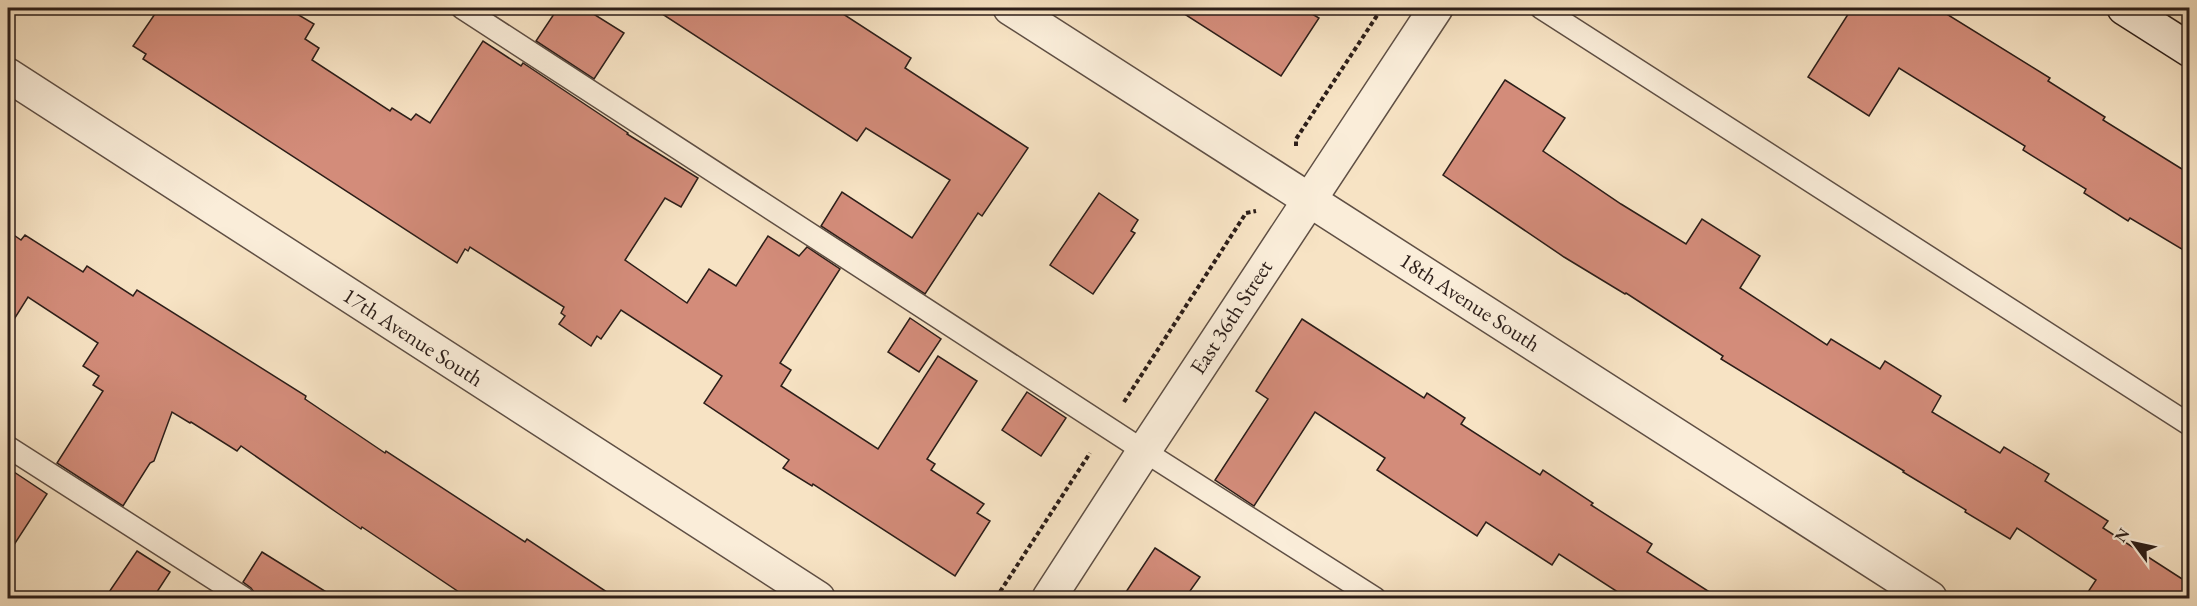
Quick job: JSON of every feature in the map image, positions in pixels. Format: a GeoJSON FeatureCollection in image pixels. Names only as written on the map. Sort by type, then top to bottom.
{"type":"FeatureCollection","features":[{"type":"Feature","properties":{"kind":"street","name":"18th Avenue South"},"geometry":{"type":"LineString","coordinates":[[1010,8],[1930,598]]}},
{"type":"Feature","properties":{"kind":"street","name":"East 36th Street"},"geometry":{"type":"LineString","coordinates":[[1049,598],[1143,451],[1436,8]]}},
{"type":"Feature","properties":{"kind":"street"},"geometry":{"type":"LineString","coordinates":[[2124,8],[2190,50]]}},
{"type":"Feature","properties":{"kind":"street","name":"17th Avenue South"},"geometry":{"type":"LineString","coordinates":[[8,75],[818,598]]}},
{"type":"Feature","properties":{"kind":"lane"},"geometry":{"type":"LineString","coordinates":[[462,8],[1143,451],[1375,598]]}},
{"type":"Feature","properties":{"kind":"lane"},"geometry":{"type":"LineString","coordinates":[[1541,8],[2190,425]]}},
{"type":"Feature","properties":{"kind":"lane"},"geometry":{"type":"LineString","coordinates":[[8,447],[244,598]]}},
{"type":"Feature","properties":{"kind":"path"},"geometry":{"type":"LineString","coordinates":[[1298,152],[1296,139],[1382,8]]}},
{"type":"Feature","properties":{"kind":"building"},"geometry":{"type":"Polygon","coordinates":[[[159,8],[287,8],[314,24],[305,39],[319,48],[312,60],[390,111],[392,108],[411,120],[416,114],[430,123],[483,41],[521,66],[523,63],[627,134],[698,178],[681,207],[665,198],[625,260],[687,303],[709,269],[736,286],[768,236],[799,256],[807,247],[840,269],[780,363],[791,370],[781,386],[878,449],[938,356],[977,381],[927,459],[935,464],[931,470],[984,504],[977,513],[990,521],[955,576],[813,484],[812,486],[783,468],[789,460],[704,403],[722,376],[621,310],[601,339],[597,336],[591,346],[559,324],[565,316],[561,313],[564,307],[470,247],[468,251],[465,249],[457,263],[143,59],[146,54],[133,46],[159,8]]]}},
{"type":"Feature","properties":{"kind":"building"},"geometry":{"type":"Polygon","coordinates":[[[558,8],[584,8],[624,33],[594,79],[536,41],[558,8]]]}},
{"type":"Feature","properties":{"kind":"building"},"geometry":{"type":"Polygon","coordinates":[[[653,8],[834,8],[911,58],[905,68],[1028,148],[982,216],[978,213],[925,294],[821,226],[842,192],[912,238],[950,180],[866,128],[857,141],[653,8]]]}},
{"type":"Feature","properties":{"kind":"building"},"geometry":{"type":"Polygon","coordinates":[[[1175,8],[1302,8],[1319,18],[1281,76],[1175,8]]]}},
{"type":"Feature","properties":{"kind":"building"},"geometry":{"type":"Polygon","coordinates":[[[1852,8],[1937,8],[2050,78],[2048,81],[2105,117],[2103,120],[2190,174],[2190,254],[2130,218],[2128,221],[2084,193],[2086,189],[2023,150],[2025,146],[1899,68],[1869,116],[1808,77],[1852,8]]]}},
{"type":"Feature","properties":{"kind":"building"},"geometry":{"type":"Polygon","coordinates":[[[1505,80],[1565,118],[1543,151],[1621,204],[1686,244],[1702,219],[1760,256],[1740,288],[1827,345],[1831,339],[1880,369],[1885,361],[1941,396],[1932,412],[2000,453],[2004,447],[2049,474],[2045,481],[2108,521],[2103,528],[2190,584],[2190,598],[2084,598],[2096,580],[2017,528],[2010,539],[1965,512],[1966,510],[1904,471],[1721,359],[1723,356],[1626,293],[1564,257],[1443,175],[1505,80]]]}},
{"type":"Feature","properties":{"kind":"building"},"geometry":{"type":"Polygon","coordinates":[[[1099,193],[1138,220],[1131,231],[1135,233],[1093,294],[1050,265],[1099,193]]]}},
{"type":"Feature","properties":{"kind":"building"},"geometry":{"type":"Polygon","coordinates":[[[8,231],[21,240],[25,235],[83,272],[87,266],[133,296],[137,290],[306,396],[305,399],[385,453],[386,451],[525,542],[527,539],[616,598],[468,598],[362,527],[361,529],[241,446],[237,451],[172,412],[154,461],[150,463],[123,506],[57,463],[103,391],[93,385],[99,376],[83,366],[98,343],[28,297],[8,329],[8,231]]]}},
{"type":"Feature","properties":{"kind":"building"},"geometry":{"type":"Polygon","coordinates":[[[910,318],[941,339],[919,372],[888,352],[910,318]]]}},
{"type":"Feature","properties":{"kind":"building"},"geometry":{"type":"Polygon","coordinates":[[[1302,319],[1424,398],[1427,393],[1465,418],[1461,424],[1540,475],[1543,470],[1593,503],[1591,505],[1652,544],[1647,552],[1719,598],[1627,598],[1559,554],[1552,565],[1486,522],[1477,536],[1377,470],[1385,458],[1315,412],[1254,506],[1215,480],[1268,399],[1256,391],[1302,319]]]}},
{"type":"Feature","properties":{"kind":"building"},"geometry":{"type":"Polygon","coordinates":[[[1027,392],[1066,418],[1041,456],[1002,430],[1027,392]]]}},
{"type":"Feature","properties":{"kind":"building"},"geometry":{"type":"Polygon","coordinates":[[[8,468],[47,494],[8,554],[8,468]]]}},
{"type":"Feature","properties":{"kind":"building"},"geometry":{"type":"Polygon","coordinates":[[[1155,548],[1200,577],[1185,598],[1122,598],[1155,548]]]}},
{"type":"Feature","properties":{"kind":"building"},"geometry":{"type":"Polygon","coordinates":[[[137,551],[170,572],[153,598],[105,598],[137,551]]]}},
{"type":"Feature","properties":{"kind":"building"},"geometry":{"type":"Polygon","coordinates":[[[262,552],[336,598],[258,598],[243,582],[262,552]]]}}]}
